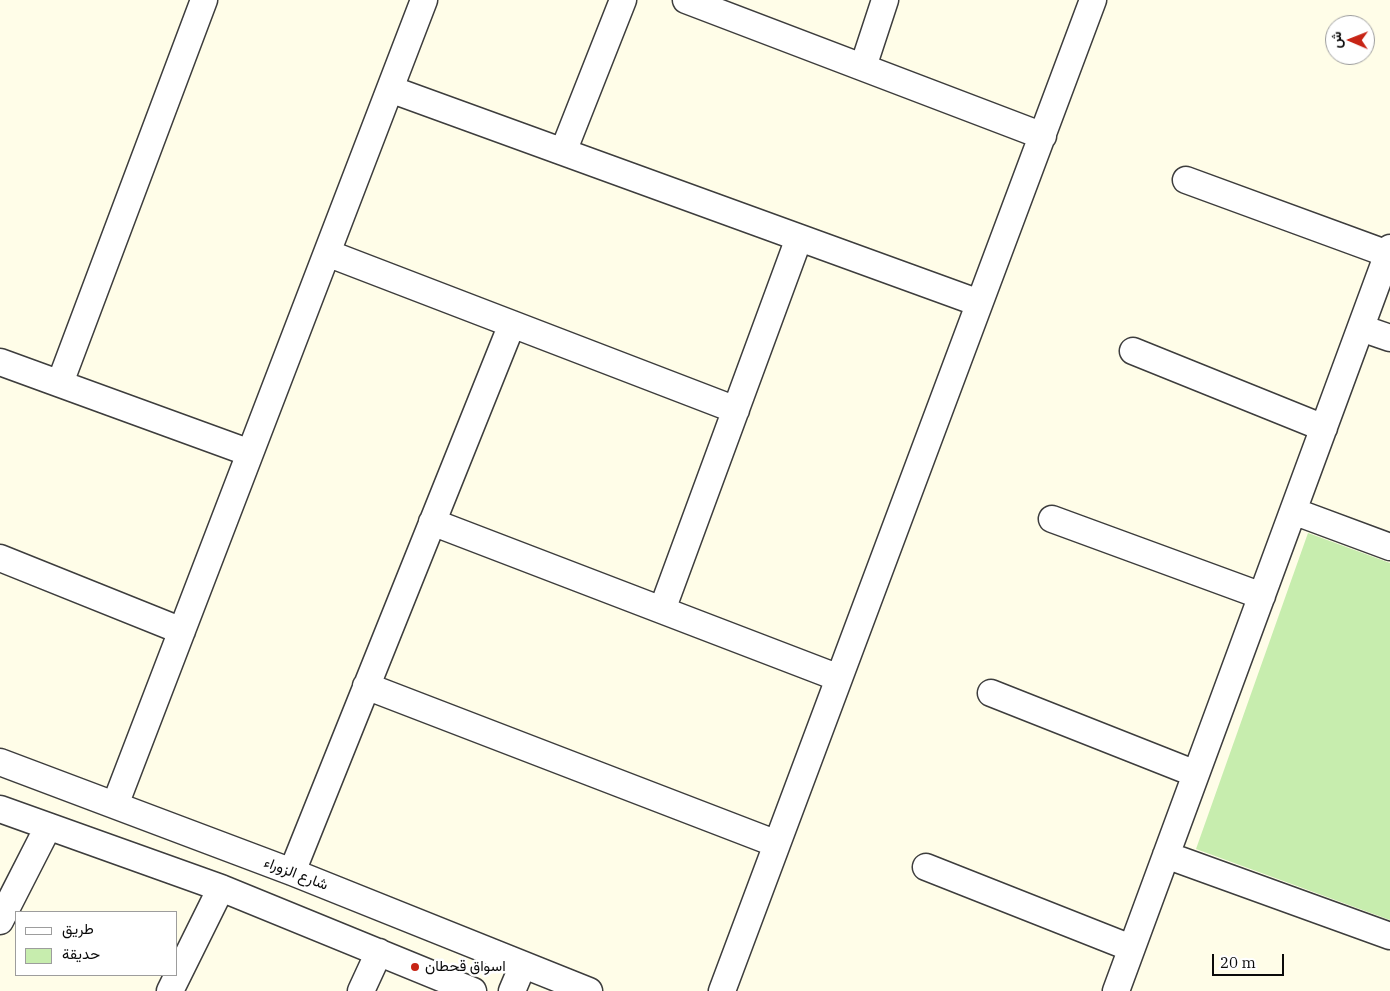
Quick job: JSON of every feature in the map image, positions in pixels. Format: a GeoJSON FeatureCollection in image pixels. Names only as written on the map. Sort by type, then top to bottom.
{"type":"FeatureCollection","features":[{"type":"Feature","properties":{"kind":"street"},"geometry":{"type":"LineString","coordinates":[[60,384],[204,0]]}},
{"type":"Feature","properties":{"kind":"street"},"geometry":{"type":"LineString","coordinates":[[115,805],[424,0]]}},
{"type":"Feature","properties":{"kind":"street"},"geometry":{"type":"LineString","coordinates":[[563,152],[623,0]]}},
{"type":"Feature","properties":{"kind":"street"},"geometry":{"type":"LineString","coordinates":[[686,0],[1043,136]]}},
{"type":"Feature","properties":{"kind":"street"},"geometry":{"type":"LineString","coordinates":[[863,67],[885,0]]}},
{"type":"Feature","properties":{"kind":"street"},"geometry":{"type":"LineString","coordinates":[[722,991],[1093,0]]}},
{"type":"Feature","properties":{"kind":"street"},"geometry":{"type":"LineString","coordinates":[[390,89],[979,303]]}},
{"type":"Feature","properties":{"kind":"street"},"geometry":{"type":"LineString","coordinates":[[1116,991],[1389,251],[1186,180]]}},
{"type":"Feature","properties":{"kind":"street"},"geometry":{"type":"LineString","coordinates":[[662,610],[799,238]]}},
{"type":"Feature","properties":{"kind":"street"},"geometry":{"type":"LineString","coordinates":[[327,253],[736,410]]}},
{"type":"Feature","properties":{"kind":"street"},"geometry":{"type":"LineString","coordinates":[[292,872],[512,324]]}},
{"type":"Feature","properties":{"kind":"street"},"geometry":{"type":"LineString","coordinates":[[1361,328],[1390,338]]}},
{"type":"Feature","properties":{"kind":"street"},"geometry":{"type":"LineString","coordinates":[[1133,352],[1324,428]]}},
{"type":"Feature","properties":{"kind":"street"},"geometry":{"type":"LineString","coordinates":[[0,362],[250,453]]}},
{"type":"Feature","properties":{"kind":"street"},"geometry":{"type":"LineString","coordinates":[[1293,511],[1390,547]]}},
{"type":"Feature","properties":{"kind":"street"},"geometry":{"type":"LineString","coordinates":[[1052,519],[1262,596]]}},
{"type":"Feature","properties":{"kind":"street"},"geometry":{"type":"LineString","coordinates":[[432,522],[839,678]]}},
{"type":"Feature","properties":{"kind":"street"},"geometry":{"type":"LineString","coordinates":[[0,558],[182,632]]}},
{"type":"Feature","properties":{"kind":"street"},"geometry":{"type":"LineString","coordinates":[[366,686],[777,844]]}},
{"type":"Feature","properties":{"kind":"street"},"geometry":{"type":"LineString","coordinates":[[991,693],[1196,774]]}},
{"type":"Feature","properties":{"kind":"street","name":"شارع الزوراء"},"geometry":{"type":"LineString","coordinates":[[0,762],[292,872],[590,991]]}},
{"type":"Feature","properties":{"kind":"street"},"geometry":{"type":"LineString","coordinates":[[0,809],[221,888],[473,991]]}},
{"type":"Feature","properties":{"kind":"street"},"geometry":{"type":"LineString","coordinates":[[0,921],[48,826]]}},
{"type":"Feature","properties":{"kind":"street"},"geometry":{"type":"LineString","coordinates":[[1166,855],[1390,936]]}},
{"type":"Feature","properties":{"kind":"street"},"geometry":{"type":"LineString","coordinates":[[926,867],[1131,948]]}},
{"type":"Feature","properties":{"kind":"street"},"geometry":{"type":"LineString","coordinates":[[178,975],[221,888]]}},
{"type":"Feature","properties":{"kind":"street"},"geometry":{"type":"LineString","coordinates":[[361,991],[379,952]]}},
{"type":"Feature","properties":{"kind":"street"},"geometry":{"type":"LineString","coordinates":[[512,991],[523,965]]}},
{"type":"Feature","properties":{"kind":"street"},"geometry":{"type":"LineString","coordinates":[[170,991],[177,976]]}},
{"type":"Feature","properties":{"kind":"green space"},"geometry":{"type":"Polygon","coordinates":[[[1308,533],[1390,563],[1390,920],[1196,849],[1308,533]]]}},
{"type":"Feature","properties":{"kind":"place","name":"اسواق قحطان"},"geometry":{"type":"Point","coordinates":[415,967]}}]}
